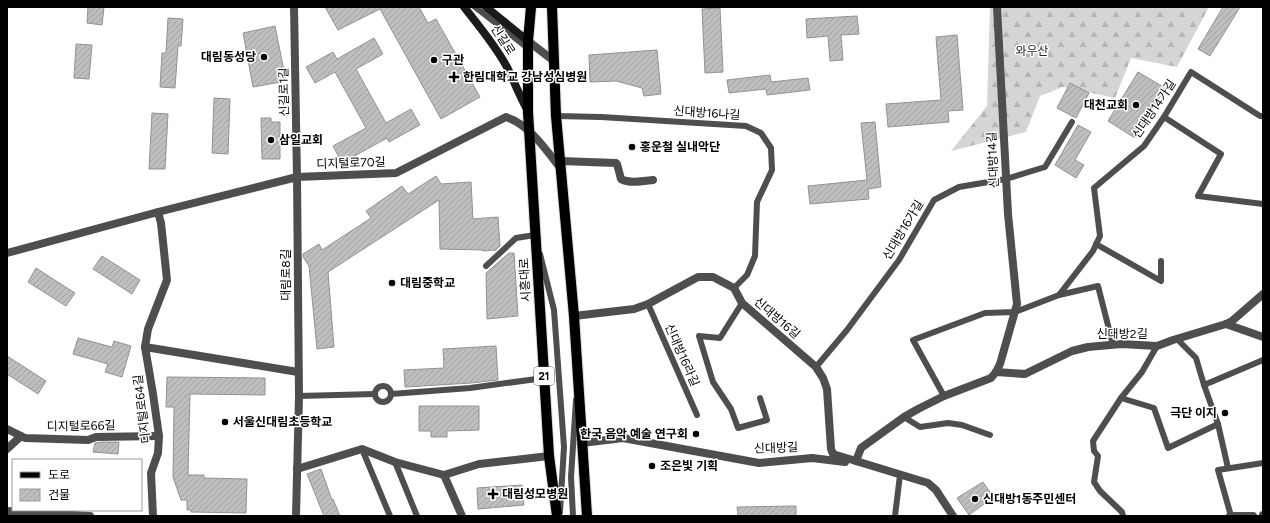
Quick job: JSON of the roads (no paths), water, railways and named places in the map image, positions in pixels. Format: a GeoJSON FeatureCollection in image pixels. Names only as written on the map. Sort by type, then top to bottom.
{"type":"FeatureCollection","features":[{"type":"Feature","properties":{"kind":"main road","name":"신길로"},"geometry":{"type":"LineString","coordinates":[[464,7],[486,34],[499,54],[528,112]]}},
{"type":"Feature","properties":{"kind":"main road","name":"신길로"},"geometry":{"type":"LineString","coordinates":[[486,7],[529,45]]}},
{"type":"Feature","properties":{"kind":"main road","name":"시흥대로"},"geometry":{"type":"LineString","coordinates":[[531,7],[528,112],[549,456],[557,516]]}},
{"type":"Feature","properties":{"kind":"main road"},"geometry":{"type":"LineString","coordinates":[[552,7],[556,116],[574,316],[587,516]]}},
{"type":"Feature","properties":{"kind":"street","name":"신길로1길"},"geometry":{"type":"LineString","coordinates":[[294,7],[297,177]]}},
{"type":"Feature","properties":{"kind":"street","name":"신대방14길"},"geometry":{"type":"LineString","coordinates":[[996,372],[1000,364],[1017,304],[1008,214],[997,7]]}},
{"type":"Feature","properties":{"kind":"street","name":"신길로"},"geometry":{"type":"LineString","coordinates":[[529,45],[554,61]]}},
{"type":"Feature","properties":{"kind":"street","name":"디지털로70길"},"geometry":{"type":"LineString","coordinates":[[7,253],[158,212],[297,177],[396,173],[506,117],[517,122],[529,131],[560,165]]}},
{"type":"Feature","properties":{"kind":"street"},"geometry":{"type":"LineString","coordinates":[[560,165],[616,163],[618,165],[621,179],[624,181],[653,180]]}},
{"type":"Feature","properties":{"kind":"street","name":"대림로8길"},"geometry":{"type":"LineString","coordinates":[[297,177],[299,396],[297,469],[299,515]]}},
{"type":"Feature","properties":{"kind":"street"},"geometry":{"type":"LineString","coordinates":[[158,212],[161,223],[167,280],[148,329],[145,347],[298,372]]}},
{"type":"Feature","properties":{"kind":"street"},"geometry":{"type":"LineString","coordinates":[[574,316],[634,308],[648,304],[698,277],[713,277],[734,288]]}},
{"type":"Feature","properties":{"kind":"street","name":"신대방16길"},"geometry":{"type":"LineString","coordinates":[[734,288],[742,303],[816,367],[823,378],[827,389],[831,449],[833,454],[856,461]]}},
{"type":"Feature","properties":{"kind":"street","name":"신대방2길"},"geometry":{"type":"LineString","coordinates":[[996,372],[1025,374],[1088,346],[1158,346],[1176,338],[1226,324],[1232,321],[1263,294]]}},
{"type":"Feature","properties":{"kind":"street"},"geometry":{"type":"LineString","coordinates":[[1226,324],[1263,337]]}},
{"type":"Feature","properties":{"kind":"street","name":"디지털로64길"},"geometry":{"type":"LineString","coordinates":[[145,347],[159,436],[158,453],[151,473],[153,516]]}},
{"type":"Feature","properties":{"kind":"street"},"geometry":{"type":"LineString","coordinates":[[856,461],[861,448],[904,417],[944,396],[990,378],[996,372]]}},
{"type":"Feature","properties":{"kind":"street","name":"디지털로66길"},"geometry":{"type":"LineString","coordinates":[[7,429],[25,438],[88,440],[96,437],[159,436]]}},
{"type":"Feature","properties":{"kind":"street"},"geometry":{"type":"LineString","coordinates":[[7,449],[21,436]]}},
{"type":"Feature","properties":{"kind":"street","name":"신대방길"},"geometry":{"type":"LineString","coordinates":[[582,443],[623,438],[759,463],[812,458],[842,462],[856,461],[928,483],[936,490],[954,516]]}},
{"type":"Feature","properties":{"kind":"street"},"geometry":{"type":"LineString","coordinates":[[297,469],[362,449],[395,462],[444,475],[480,464],[549,456]]}},
{"type":"Feature","properties":{"kind":"street"},"geometry":{"type":"LineString","coordinates":[[444,475],[462,516]]}},
{"type":"Feature","properties":{"kind":"street"},"geometry":{"type":"LineString","coordinates":[[7,511],[90,516]]}},
{"type":"Feature","properties":{"kind":"street"},"geometry":{"type":"LineString","coordinates":[[1230,516],[1253,516]]}},
{"type":"Feature","properties":{"kind":"lane"},"geometry":{"type":"LineString","coordinates":[[475,7],[529,45]]}},
{"type":"Feature","properties":{"kind":"lane","name":"신대방14가길"},"geometry":{"type":"LineString","coordinates":[[1059,295],[1093,250],[1100,236],[1094,188],[1144,146],[1164,117],[1191,72],[1260,116],[1263,116]]}},
{"type":"Feature","properties":{"kind":"lane","name":"신대방16나길"},"geometry":{"type":"LineString","coordinates":[[556,116],[601,117],[746,126],[761,133],[771,148],[772,170],[757,202],[755,256],[747,275],[734,288]]}},
{"type":"Feature","properties":{"kind":"lane"},"geometry":{"type":"LineString","coordinates":[[1164,117],[1221,154],[1198,196],[1263,204]]}},
{"type":"Feature","properties":{"kind":"lane","name":"신대방16가길"},"geometry":{"type":"LineString","coordinates":[[816,367],[847,330],[899,260],[934,200],[959,187],[1006,179],[1045,167],[1072,122]]}},
{"type":"Feature","properties":{"kind":"lane"},"geometry":{"type":"LineString","coordinates":[[486,266],[516,238],[535,235],[554,310],[564,447],[560,516]]}},
{"type":"Feature","properties":{"kind":"lane"},"geometry":{"type":"LineString","coordinates":[[1096,244],[1161,281],[1162,261]]}},
{"type":"Feature","properties":{"kind":"lane"},"geometry":{"type":"LineString","coordinates":[[944,396],[913,340],[986,312],[1015,312],[1059,295],[1098,286],[1113,345]]}},
{"type":"Feature","properties":{"kind":"lane"},"geometry":{"type":"LineString","coordinates":[[742,303],[720,338],[699,336],[714,382],[731,409],[738,428],[767,420],[760,398]]}},
{"type":"Feature","properties":{"kind":"lane","name":"신대방16라길"},"geometry":{"type":"LineString","coordinates":[[648,304],[697,415]]}},
{"type":"Feature","properties":{"kind":"lane"},"geometry":{"type":"LineString","coordinates":[[1176,338],[1196,358],[1218,424],[1228,468]]}},
{"type":"Feature","properties":{"kind":"lane"},"geometry":{"type":"LineString","coordinates":[[1123,516],[1122,512],[1100,491],[1094,482],[1098,456],[1094,451],[1093,441],[1121,398],[1142,372],[1158,346]]}},
{"type":"Feature","properties":{"kind":"lane"},"geometry":{"type":"LineString","coordinates":[[1204,385],[1263,360]]}},
{"type":"Feature","properties":{"kind":"lane"},"geometry":{"type":"LineString","coordinates":[[573,516],[570,477],[577,371]]}},
{"type":"Feature","properties":{"kind":"lane"},"geometry":{"type":"LineString","coordinates":[[391,394],[470,388],[544,378]]}},
{"type":"Feature","properties":{"kind":"lane"},"geometry":{"type":"LineString","coordinates":[[374,394],[377,388],[382,386],[389,389],[391,394]]}},
{"type":"Feature","properties":{"kind":"lane"},"geometry":{"type":"LineString","coordinates":[[374,394],[377,400],[385,402],[389,399],[391,394]]}},
{"type":"Feature","properties":{"kind":"lane"},"geometry":{"type":"LineString","coordinates":[[299,396],[374,394]]}},
{"type":"Feature","properties":{"kind":"lane"},"geometry":{"type":"LineString","coordinates":[[1121,398],[1154,408],[1168,448],[1218,424]]}},
{"type":"Feature","properties":{"kind":"lane"},"geometry":{"type":"LineString","coordinates":[[904,417],[920,427],[948,423],[962,425],[990,435]]}},
{"type":"Feature","properties":{"kind":"lane"},"geometry":{"type":"LineString","coordinates":[[362,449],[390,516]]}},
{"type":"Feature","properties":{"kind":"lane"},"geometry":{"type":"LineString","coordinates":[[395,462],[417,516]]}},
{"type":"Feature","properties":{"kind":"lane"},"geometry":{"type":"LineString","coordinates":[[1230,516],[1218,470],[1263,463]]}},
{"type":"Feature","properties":{"kind":"lane"},"geometry":{"type":"LineString","coordinates":[[895,516],[900,475]]}},
{"type":"Feature","properties":{"kind":"place","name":"대림동성당"},"geometry":{"type":"Point","coordinates":[264,57]}},
{"type":"Feature","properties":{"kind":"place","name":"구관"},"geometry":{"type":"Point","coordinates":[434,60]}},
{"type":"Feature","properties":{"kind":"place","name":"한림대학교 강남성심병원"},"geometry":{"type":"Point","coordinates":[454,77]}},
{"type":"Feature","properties":{"kind":"place","name":"대천교회"},"geometry":{"type":"Point","coordinates":[1136,105]}},
{"type":"Feature","properties":{"kind":"place","name":"삼일교회"},"geometry":{"type":"Point","coordinates":[271,140]}},
{"type":"Feature","properties":{"kind":"place","name":"홍운철 실내악단"},"geometry":{"type":"Point","coordinates":[632,147]}},
{"type":"Feature","properties":{"kind":"place","name":"대림중학교"},"geometry":{"type":"Point","coordinates":[392,283]}},
{"type":"Feature","properties":{"kind":"place","name":"극단 이지"},"geometry":{"type":"Point","coordinates":[1225,413]}},
{"type":"Feature","properties":{"kind":"place","name":"서울신대림초등학교"},"geometry":{"type":"Point","coordinates":[225,422]}},
{"type":"Feature","properties":{"kind":"place","name":"한국 음악 예술 연구회"},"geometry":{"type":"Point","coordinates":[696,434]}},
{"type":"Feature","properties":{"kind":"place","name":"조은빛 기획"},"geometry":{"type":"Point","coordinates":[652,466]}},
{"type":"Feature","properties":{"kind":"place","name":"대림성모병원"},"geometry":{"type":"Point","coordinates":[493,494]}},
{"type":"Feature","properties":{"kind":"place","name":"신대방1동주민센터"},"geometry":{"type":"Point","coordinates":[975,499]}},
{"type":"Feature","properties":{"kind":"park label","name":"와우산"},"geometry":{"type":"Point","coordinates":[1032,51]}}]}
